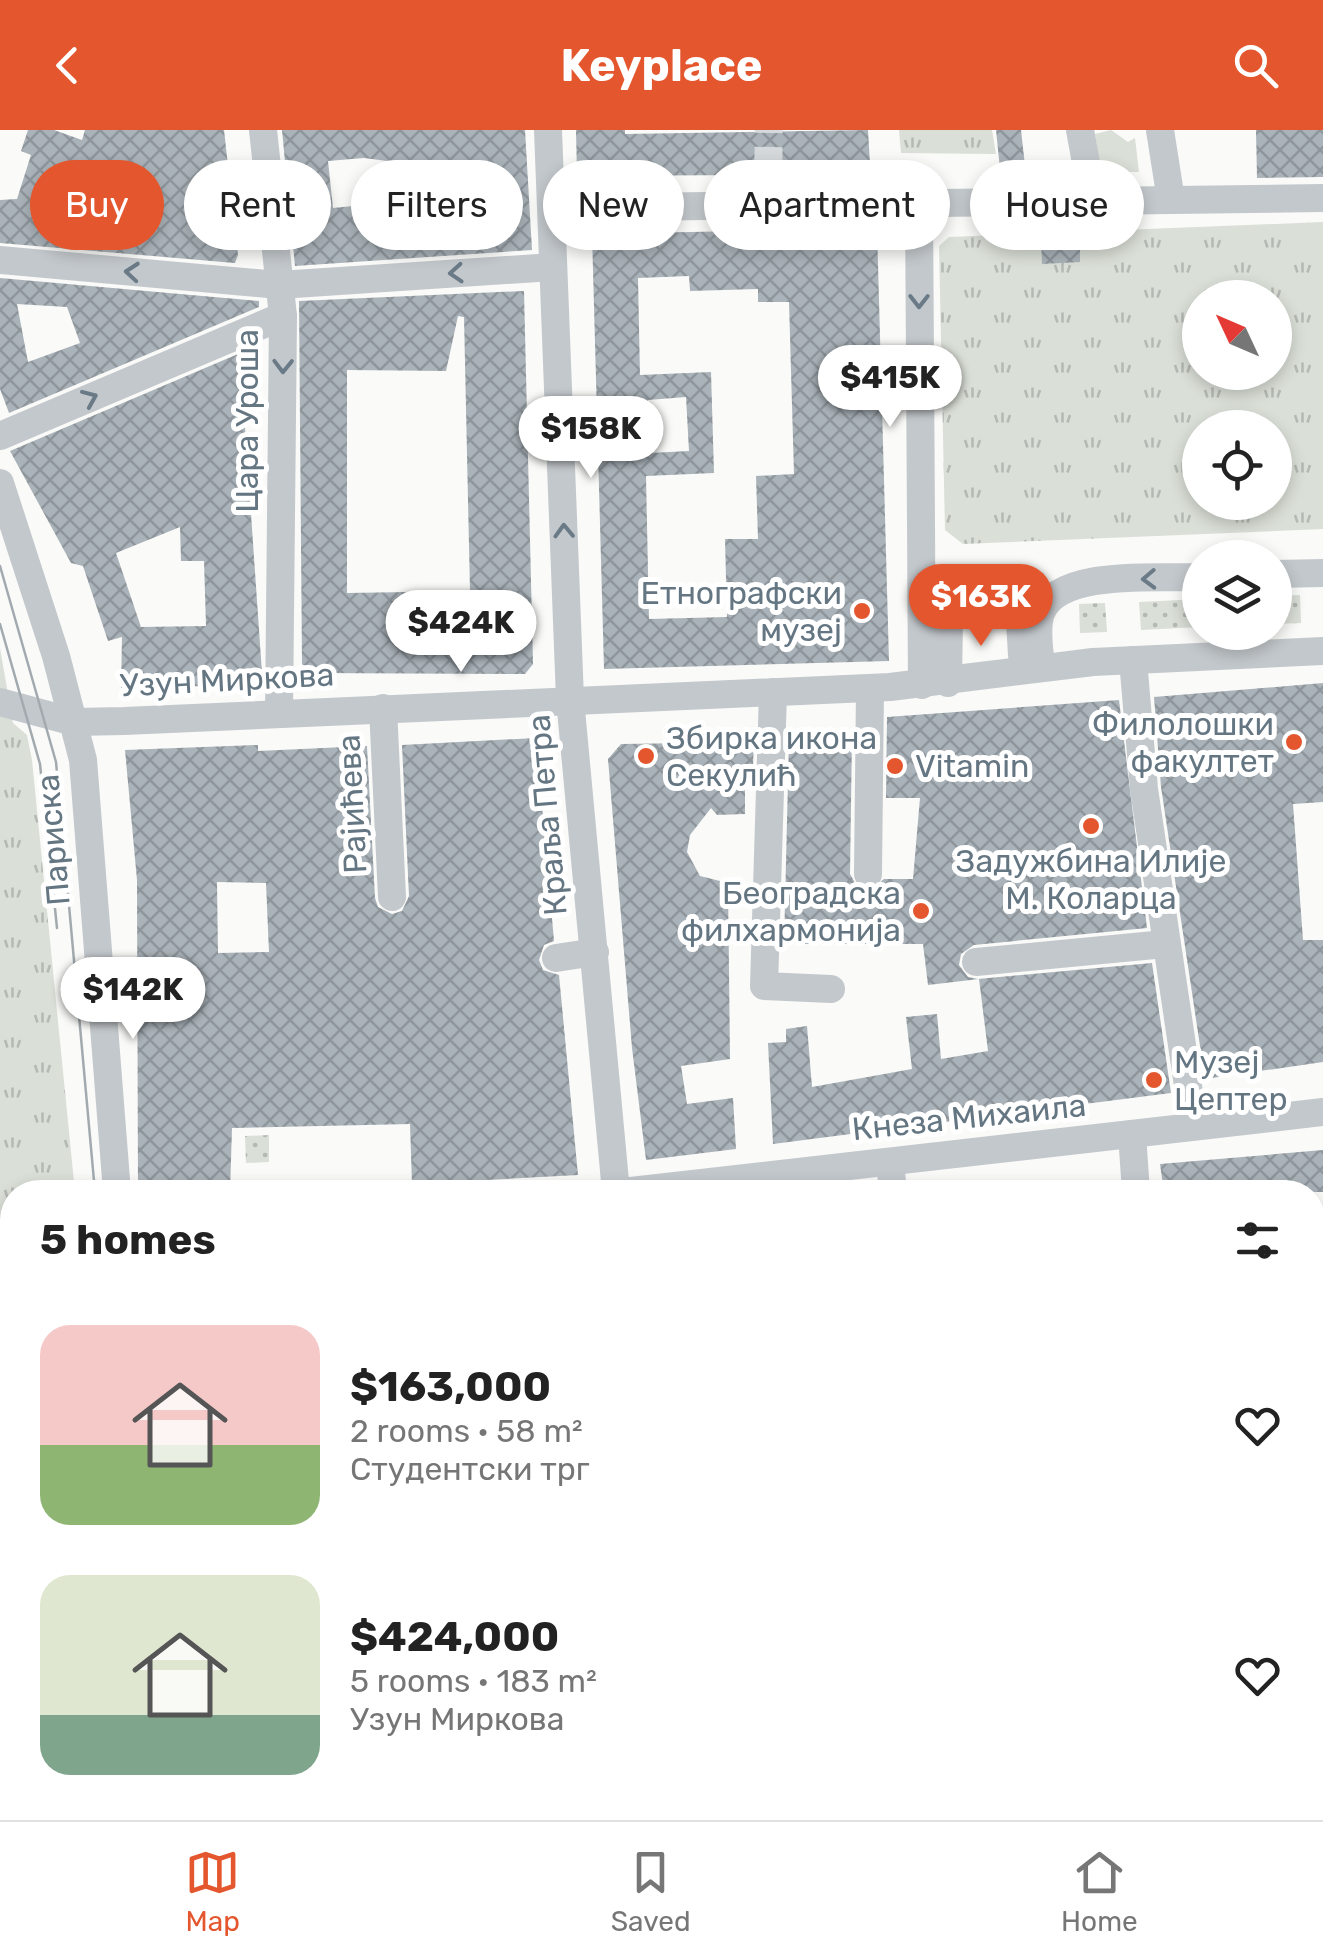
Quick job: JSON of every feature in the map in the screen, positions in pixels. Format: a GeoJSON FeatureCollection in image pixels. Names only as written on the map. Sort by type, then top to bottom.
{"type":"FeatureCollection","features":[{"type":"Feature","properties":{"kind":"street","name":"Цара Уроша"},"geometry":{"type":"LineString","coordinates":[[264,130],[283,316],[279,714]]}},
{"type":"Feature","properties":{"kind":"street","name":"Краља Петра"},"geometry":{"type":"LineString","coordinates":[[548,130],[550,160]]}},
{"type":"Feature","properties":{"kind":"street"},"geometry":{"type":"LineString","coordinates":[[1080,130],[1085,160]]}},
{"type":"Feature","properties":{"kind":"street"},"geometry":{"type":"LineString","coordinates":[[1160,130],[1171,200]]}},
{"type":"Feature","properties":{"kind":"street"},"geometry":{"type":"LineString","coordinates":[[1144,200],[1323,198]]}},
{"type":"Feature","properties":{"kind":"street","name":"Краља Петра"},"geometry":{"type":"LineString","coordinates":[[553,250],[570,698],[617,1180]]}},
{"type":"Feature","properties":{"kind":"street"},"geometry":{"type":"LineString","coordinates":[[921,250],[936,684]]}},
{"type":"Feature","properties":{"kind":"street"},"geometry":{"type":"LineString","coordinates":[[0,260],[279,285],[554,267]]}},
{"type":"Feature","properties":{"kind":"street"},"geometry":{"type":"LineString","coordinates":[[0,436],[283,316]]}},
{"type":"Feature","properties":{"kind":"street","name":"Париска"},"geometry":{"type":"LineString","coordinates":[[0,483],[74,722],[82,760],[116,1180]]}},
{"type":"Feature","properties":{"kind":"street"},"geometry":{"type":"LineString","coordinates":[[1292,574],[1323,573]]}},
{"type":"Feature","properties":{"kind":"street"},"geometry":{"type":"LineString","coordinates":[[1032,670],[1042,609],[1060,590],[1098,581],[1182,578]]}},
{"type":"Feature","properties":{"kind":"street"},"geometry":{"type":"LineString","coordinates":[[936,684],[951,608],[972,590],[1000,592],[1016,608],[1032,670]]}},
{"type":"Feature","properties":{"kind":"street","name":"Узун Миркова"},"geometry":{"type":"LineString","coordinates":[[0,702],[74,722],[279,714],[936,684],[1134,660],[1323,650]]}},
{"type":"Feature","properties":{"kind":"street"},"geometry":{"type":"LineString","coordinates":[[1134,660],[1144,789],[1194,1126]]}},
{"type":"Feature","properties":{"kind":"street"},"geometry":{"type":"LineString","coordinates":[[868,874],[870,688]]}},
{"type":"Feature","properties":{"kind":"street"},"geometry":{"type":"LineString","coordinates":[[772,692],[764,986],[831,990]]}},
{"type":"Feature","properties":{"kind":"street","name":"Рајићева"},"geometry":{"type":"LineString","coordinates":[[383,708],[392,897]]}},
{"type":"Feature","properties":{"kind":"street"},"geometry":{"type":"LineString","coordinates":[[976,962],[1164,944]]}},
{"type":"Feature","properties":{"kind":"street"},"geometry":{"type":"LineString","coordinates":[[556,958],[595,952]]}},
{"type":"Feature","properties":{"kind":"street","name":"Кнеза Михаила"},"geometry":{"type":"LineString","coordinates":[[727,1180],[1323,1112]]}},
{"type":"Feature","properties":{"kind":"street"},"geometry":{"type":"LineString","coordinates":[[1132,1134],[1135,1180]]}},
{"type":"Feature","properties":{"kind":"street"},"geometry":{"type":"LineString","coordinates":[[890,1162],[892,1180]]}},
{"type":"Feature","properties":{"kind":"green space"},"geometry":{"type":"Polygon","coordinates":[[[899,130],[992,130],[996,154],[901,153],[899,130]]]}},
{"type":"Feature","properties":{"kind":"green space"},"geometry":{"type":"Polygon","coordinates":[[[1111,130],[1128,142],[1135,138],[1138,160],[1099,160],[1095,134],[1111,130]]]}},
{"type":"Feature","properties":{"kind":"green space"},"geometry":{"type":"Polygon","coordinates":[[[1323,222],[1323,529],[963,544],[945,530],[939,250],[950,250],[950,237],[970,236],[970,250],[1144,250],[1144,229],[1323,222]]]}},
{"type":"Feature","properties":{"kind":"green space"},"geometry":{"type":"Polygon","coordinates":[[[1292,595],[1300,595],[1301,623],[1292,623],[1292,595]]]}},
{"type":"Feature","properties":{"kind":"green space"},"geometry":{"type":"Polygon","coordinates":[[[1182,600],[1182,628],[1141,630],[1139,602],[1182,600]]]}},
{"type":"Feature","properties":{"kind":"green space"},"geometry":{"type":"Polygon","coordinates":[[[1105,603],[1107,632],[1080,633],[1079,604],[1105,603]]]}},
{"type":"Feature","properties":{"kind":"green space"},"geometry":{"type":"Polygon","coordinates":[[[0,648],[13,723],[27,735],[32,760],[74,1180],[0,1180],[0,648]]]}},
{"type":"Feature","properties":{"kind":"green space"},"geometry":{"type":"Polygon","coordinates":[[[269,1135],[269,1162],[246,1163],[245,1136],[269,1135]]]}},
{"type":"Feature","properties":{"kind":"building"},"geometry":{"type":"Polygon","coordinates":[[[28,130],[54,130],[82,140],[85,130],[224,130],[227,160],[184,160],[184,250],[237,250],[235,263],[82,250],[164,250],[164,160],[30,160],[30,246],[0,243],[0,200],[17,199],[31,155],[21,151],[28,130]]]}},
{"type":"Feature","properties":{"kind":"building"},"geometry":{"type":"Polygon","coordinates":[[[282,130],[525,130],[532,250],[295,266],[293,250],[331,250],[331,189],[333,208],[351,206],[351,250],[523,250],[523,160],[285,160],[282,130]]]}},
{"type":"Feature","properties":{"kind":"building"},"geometry":{"type":"Polygon","coordinates":[[[576,130],[625,130],[625,134],[868,130],[870,160],[704,160],[704,175],[684,175],[684,160],[577,160],[576,130]]]}},
{"type":"Feature","properties":{"kind":"building"},"geometry":{"type":"Polygon","coordinates":[[[996,130],[1021,130],[1024,160],[999,160],[996,130]]]}},
{"type":"Feature","properties":{"kind":"building"},"geometry":{"type":"Polygon","coordinates":[[[1256,130],[1323,130],[1323,177],[1257,178],[1256,130]]]}},
{"type":"Feature","properties":{"kind":"building"},"geometry":{"type":"Polygon","coordinates":[[[684,232],[704,232],[704,250],[878,250],[889,661],[604,669],[592,250],[684,250],[684,232]],[[689,276],[638,278],[640,375],[711,372],[714,473],[646,476],[649,619],[727,617],[725,539],[758,539],[756,476],[794,474],[789,302],[758,302],[758,289],[690,291],[689,276]],[[686,397],[648,400],[650,453],[689,451],[686,397]]]}},
{"type":"Feature","properties":{"kind":"building"},"geometry":{"type":"Polygon","coordinates":[[[1041,250],[1080,250],[1080,262],[1042,264],[1041,250]]]}},
{"type":"Feature","properties":{"kind":"building"},"geometry":{"type":"Polygon","coordinates":[[[0,278],[259,301],[259,307],[9,413],[0,389],[0,278]],[[17,304],[28,362],[80,343],[67,307],[17,304]]]}},
{"type":"Feature","properties":{"kind":"building"},"geometry":{"type":"Polygon","coordinates":[[[524,291],[533,664],[525,674],[310,673],[302,664],[299,301],[524,291]],[[458,316],[446,371],[347,370],[347,593],[470,591],[464,317],[458,316]]]}},
{"type":"Feature","properties":{"kind":"building"},"geometry":{"type":"Polygon","coordinates":[[[238,354],[245,358],[244,413],[262,673],[207,673],[207,686],[121,688],[122,637],[108,641],[83,566],[71,563],[10,451],[238,354]],[[180,527],[116,553],[141,627],[206,626],[204,561],[181,561],[180,527]]]}},
{"type":"Feature","properties":{"kind":"building"},"geometry":{"type":"Polygon","coordinates":[[[1323,683],[1323,802],[1293,804],[1303,940],[1323,940],[1323,1062],[1205,1079],[1161,787],[1154,697],[1323,683]]]}},
{"type":"Feature","properties":{"kind":"building"},"geometry":{"type":"Polygon","coordinates":[[[1119,700],[1147,928],[974,945],[961,954],[959,965],[968,977],[978,979],[1152,963],[1171,1093],[773,1144],[768,1043],[786,1042],[786,1029],[807,1026],[812,1087],[912,1069],[906,1017],[937,1014],[941,1059],[988,1051],[979,979],[928,985],[923,944],[784,944],[789,740],[852,736],[850,874],[858,888],[869,891],[884,879],[913,879],[920,798],[886,798],[887,717],[1119,700]]]}},
{"type":"Feature","properties":{"kind":"building"},"geometry":{"type":"Polygon","coordinates":[[[536,738],[554,941],[544,945],[539,960],[543,970],[559,975],[578,1175],[412,1180],[410,1124],[232,1128],[230,1180],[138,1180],[137,880],[125,750],[258,745],[258,751],[367,746],[375,898],[378,907],[392,914],[402,911],[409,896],[402,745],[536,738]],[[217,882],[218,953],[269,952],[266,883],[217,882]]]}},
{"type":"Feature","properties":{"kind":"building"},"geometry":{"type":"Polygon","coordinates":[[[754,742],[753,766],[745,766],[745,814],[717,815],[711,808],[690,835],[687,852],[700,876],[728,883],[730,1059],[681,1066],[687,1104],[733,1098],[736,1149],[646,1160],[632,1048],[608,759],[621,744],[754,742]]]}},
{"type":"Feature","properties":{"kind":"building"},"geometry":{"type":"Polygon","coordinates":[[[1323,1150],[1323,1180],[1162,1180],[1160,1164],[1323,1150]]]}},
{"type":"Feature","properties":{"kind":"tunnel"},"geometry":{"type":"LineString","coordinates":[[768,160],[769,130]]}},
{"type":"Feature","properties":{"kind":"tram line"},"geometry":{"type":"LineString","coordinates":[[0,566],[56,762],[94,1180]]}},
{"type":"Feature","properties":{"kind":"tram line"},"geometry":{"type":"LineString","coordinates":[[0,624],[40,764],[57,928]]}},
{"type":"Feature","properties":{"kind":"place","name":"Етнографски музеј"},"geometry":{"type":"Point","coordinates":[862,611]}},
{"type":"Feature","properties":{"kind":"place","name":"Филолошки факултет"},"geometry":{"type":"Point","coordinates":[1294,742]}},
{"type":"Feature","properties":{"kind":"place","name":"Збирка икона Секулић"},"geometry":{"type":"Point","coordinates":[646,756]}},
{"type":"Feature","properties":{"kind":"place","name":"Vitamin"},"geometry":{"type":"Point","coordinates":[895,766]}},
{"type":"Feature","properties":{"kind":"place","name":"Задужбина Илије М. Коларца"},"geometry":{"type":"Point","coordinates":[1091,826]}},
{"type":"Feature","properties":{"kind":"place","name":"Београдска филхармонија"},"geometry":{"type":"Point","coordinates":[921,911]}},
{"type":"Feature","properties":{"kind":"place","name":"Музеј Цептер"},"geometry":{"type":"Point","coordinates":[1154,1080]}}]}
